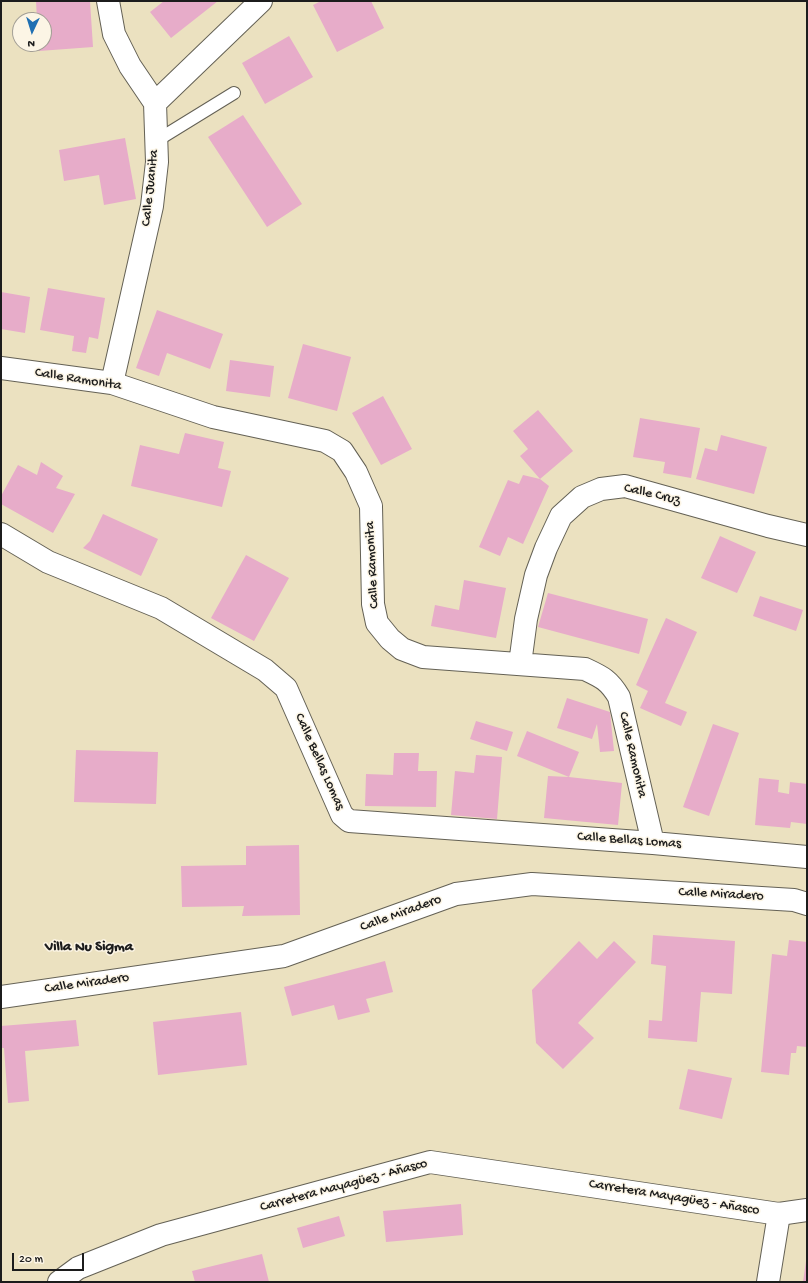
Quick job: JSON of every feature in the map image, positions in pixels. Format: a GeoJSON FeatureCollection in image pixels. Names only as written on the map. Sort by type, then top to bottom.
{"type":"FeatureCollection","features":[{"type":"Feature","properties":{"kind":"street"},"geometry":{"type":"LineString","coordinates":[[108,1],[114,34],[130,66],[155,103],[261,1]]}},
{"type":"Feature","properties":{"kind":"street","name":"Calle Juanita"},"geometry":{"type":"LineString","coordinates":[[112,383],[152,206],[157,162],[155,103]]}},
{"type":"Feature","properties":{"kind":"street","name":"Calle Ramonita"},"geometry":{"type":"LineString","coordinates":[[1,368],[112,383],[213,417],[324,441],[342,451],[356,472],[371,506],[373,604],[377,623],[390,639],[402,649],[423,656],[585,669],[603,677],[613,687],[619,697],[653,843]]}},
{"type":"Feature","properties":{"kind":"street","name":"Calle Cruz"},"geometry":{"type":"LineString","coordinates":[[520,664],[526,619],[536,575],[546,548],[561,516],[582,497],[601,489],[625,486],[768,526],[807,535]]}},
{"type":"Feature","properties":{"kind":"street","name":"Calle Bellas Lomas"},"geometry":{"type":"LineString","coordinates":[[1,534],[48,562],[161,608],[265,670],[286,688],[342,815],[349,821],[653,843],[807,857]]}},
{"type":"Feature","properties":{"kind":"street","name":"Calle Miradero"},"geometry":{"type":"LineString","coordinates":[[1,997],[284,956],[456,894],[532,884],[794,900],[807,904]]}},
{"type":"Feature","properties":{"kind":"street","name":"Carretera Mayagüez - Añasco"},"geometry":{"type":"LineString","coordinates":[[59,1282],[78,1268],[160,1235],[430,1162],[779,1214],[807,1210]]}},
{"type":"Feature","properties":{"kind":"street"},"geometry":{"type":"LineString","coordinates":[[768,1282],[779,1214]]}},
{"type":"Feature","properties":{"kind":"lane"},"geometry":{"type":"LineString","coordinates":[[156,141],[234,93]]}},
{"type":"Feature","properties":{"kind":"building"},"geometry":{"type":"Polygon","coordinates":[[[36,1],[90,1],[93,47],[52,50],[52,12],[37,12],[36,1]]]}},
{"type":"Feature","properties":{"kind":"building"},"geometry":{"type":"Polygon","coordinates":[[[164,1],[218,1],[171,38],[150,12],[164,1]]]}},
{"type":"Feature","properties":{"kind":"building"},"geometry":{"type":"Polygon","coordinates":[[[321,1],[371,1],[384,28],[337,52],[313,5],[321,1]]]}},
{"type":"Feature","properties":{"kind":"building"},"geometry":{"type":"Polygon","coordinates":[[[289,36],[313,77],[265,104],[242,63],[289,36]]]}},
{"type":"Feature","properties":{"kind":"building"},"geometry":{"type":"Polygon","coordinates":[[[243,115],[302,204],[267,227],[208,137],[243,115]]]}},
{"type":"Feature","properties":{"kind":"building"},"geometry":{"type":"Polygon","coordinates":[[[125,138],[136,199],[104,205],[99,175],[64,181],[59,150],[125,138]]]}},
{"type":"Feature","properties":{"kind":"building"},"geometry":{"type":"Polygon","coordinates":[[[48,288],[105,298],[98,339],[89,337],[86,353],[72,351],[74,336],[40,330],[48,288]]]}},
{"type":"Feature","properties":{"kind":"building"},"geometry":{"type":"Polygon","coordinates":[[[1,292],[30,297],[25,333],[1,329],[1,292]]]}},
{"type":"Feature","properties":{"kind":"building"},"geometry":{"type":"Polygon","coordinates":[[[157,310],[223,334],[210,369],[167,353],[159,376],[136,368],[157,310]]]}},
{"type":"Feature","properties":{"kind":"building"},"geometry":{"type":"Polygon","coordinates":[[[303,344],[351,357],[337,411],[288,398],[303,344]]]}},
{"type":"Feature","properties":{"kind":"building"},"geometry":{"type":"Polygon","coordinates":[[[230,360],[274,366],[270,397],[226,391],[230,360]]]}},
{"type":"Feature","properties":{"kind":"building"},"geometry":{"type":"Polygon","coordinates":[[[383,396],[412,449],[381,465],[352,413],[383,396]]]}},
{"type":"Feature","properties":{"kind":"building"},"geometry":{"type":"Polygon","coordinates":[[[538,410],[573,451],[540,479],[520,456],[528,449],[513,431],[538,410]]]}},
{"type":"Feature","properties":{"kind":"building"},"geometry":{"type":"Polygon","coordinates":[[[640,418],[700,428],[691,478],[663,473],[665,462],[633,457],[640,418]]]}},
{"type":"Feature","properties":{"kind":"building"},"geometry":{"type":"Polygon","coordinates":[[[185,433],[224,442],[218,468],[231,471],[222,507],[131,486],[140,445],[179,454],[185,433]]]}},
{"type":"Feature","properties":{"kind":"building"},"geometry":{"type":"Polygon","coordinates":[[[721,435],[767,447],[754,494],[696,479],[705,448],[717,451],[721,435]]]}},
{"type":"Feature","properties":{"kind":"building"},"geometry":{"type":"Polygon","coordinates":[[[41,462],[63,476],[56,488],[75,494],[53,533],[1,504],[1,496],[18,465],[37,475],[41,462]]]}},
{"type":"Feature","properties":{"kind":"building"},"geometry":{"type":"Polygon","coordinates":[[[523,475],[540,479],[549,486],[523,544],[508,537],[500,556],[479,547],[508,480],[519,484],[523,475]]]}},
{"type":"Feature","properties":{"kind":"building"},"geometry":{"type":"Polygon","coordinates":[[[103,514],[158,539],[141,576],[83,548],[90,541],[103,514]]]}},
{"type":"Feature","properties":{"kind":"building"},"geometry":{"type":"Polygon","coordinates":[[[720,536],[756,552],[737,593],[701,578],[720,536]]]}},
{"type":"Feature","properties":{"kind":"building"},"geometry":{"type":"Polygon","coordinates":[[[246,555],[289,578],[254,641],[211,618],[246,555]]]}},
{"type":"Feature","properties":{"kind":"building"},"geometry":{"type":"Polygon","coordinates":[[[464,580],[506,588],[496,638],[431,626],[435,605],[459,610],[464,580]]]}},
{"type":"Feature","properties":{"kind":"building"},"geometry":{"type":"Polygon","coordinates":[[[548,593],[648,619],[639,654],[538,627],[548,593]]]}},
{"type":"Feature","properties":{"kind":"building"},"geometry":{"type":"Polygon","coordinates":[[[760,596],[803,610],[796,631],[753,616],[760,596]]]}},
{"type":"Feature","properties":{"kind":"building"},"geometry":{"type":"Polygon","coordinates":[[[666,618],[697,632],[665,703],[687,712],[681,726],[640,708],[648,691],[636,685],[666,618]]]}},
{"type":"Feature","properties":{"kind":"building"},"geometry":{"type":"Polygon","coordinates":[[[567,698],[610,712],[614,751],[600,752],[597,724],[592,739],[557,728],[567,698]]]}},
{"type":"Feature","properties":{"kind":"building"},"geometry":{"type":"Polygon","coordinates":[[[476,721],[513,732],[507,751],[470,739],[476,721]]]}},
{"type":"Feature","properties":{"kind":"building"},"geometry":{"type":"Polygon","coordinates":[[[713,724],[739,733],[709,816],[683,807],[713,724]]]}},
{"type":"Feature","properties":{"kind":"building"},"geometry":{"type":"Polygon","coordinates":[[[527,731],[579,752],[569,777],[517,756],[527,731]]]}},
{"type":"Feature","properties":{"kind":"building"},"geometry":{"type":"Polygon","coordinates":[[[76,750],[158,752],[156,804],[74,802],[76,750]]]}},
{"type":"Feature","properties":{"kind":"building"},"geometry":{"type":"Polygon","coordinates":[[[394,753],[419,753],[418,771],[437,771],[436,807],[365,806],[366,774],[393,775],[394,753]]]}},
{"type":"Feature","properties":{"kind":"building"},"geometry":{"type":"Polygon","coordinates":[[[476,755],[502,757],[497,819],[451,815],[455,771],[474,773],[476,755]]]}},
{"type":"Feature","properties":{"kind":"building"},"geometry":{"type":"Polygon","coordinates":[[[548,776],[622,783],[618,825],[544,818],[548,776]]]}},
{"type":"Feature","properties":{"kind":"building"},"geometry":{"type":"Polygon","coordinates":[[[759,778],[779,780],[778,792],[789,794],[790,782],[807,784],[807,824],[791,822],[790,828],[755,825],[759,778]]]}},
{"type":"Feature","properties":{"kind":"building"},"geometry":{"type":"Polygon","coordinates":[[[299,845],[300,915],[242,916],[244,906],[182,907],[181,866],[246,865],[246,846],[299,845]]]}},
{"type":"Feature","properties":{"kind":"building"},"geometry":{"type":"Polygon","coordinates":[[[653,935],[735,941],[732,994],[701,992],[697,1042],[648,1038],[649,1020],[662,1021],[666,966],[651,964],[653,935]]]}},
{"type":"Feature","properties":{"kind":"building"},"geometry":{"type":"Polygon","coordinates":[[[789,940],[807,942],[807,1047],[797,1046],[796,1053],[791,1053],[789,1075],[761,1072],[772,954],[787,956],[789,940]]]}},
{"type":"Feature","properties":{"kind":"building"},"geometry":{"type":"Polygon","coordinates":[[[579,941],[597,959],[614,941],[636,962],[578,1023],[594,1038],[563,1069],[536,1043],[532,990],[579,941]]]}},
{"type":"Feature","properties":{"kind":"building"},"geometry":{"type":"Polygon","coordinates":[[[385,961],[393,992],[366,999],[370,1012],[338,1020],[334,1005],[292,1016],[284,987],[385,961]]]}},
{"type":"Feature","properties":{"kind":"building"},"geometry":{"type":"Polygon","coordinates":[[[241,1012],[247,1065],[158,1075],[153,1022],[241,1012]]]}},
{"type":"Feature","properties":{"kind":"building"},"geometry":{"type":"Polygon","coordinates":[[[76,1020],[79,1046],[25,1051],[29,1101],[8,1103],[4,1048],[1,1048],[1,1026],[76,1020]]]}},
{"type":"Feature","properties":{"kind":"building"},"geometry":{"type":"Polygon","coordinates":[[[688,1069],[732,1078],[722,1119],[679,1109],[688,1069]]]}},
{"type":"Feature","properties":{"kind":"building"},"geometry":{"type":"Polygon","coordinates":[[[461,1204],[463,1235],[386,1242],[383,1211],[461,1204]]]}},
{"type":"Feature","properties":{"kind":"building"},"geometry":{"type":"Polygon","coordinates":[[[339,1216],[345,1236],[303,1248],[297,1228],[339,1216]]]}},
{"type":"Feature","properties":{"kind":"building"},"geometry":{"type":"Polygon","coordinates":[[[262,1254],[269,1282],[195,1282],[192,1271],[262,1254]]]}},
{"type":"Feature","properties":{"kind":"building"},"geometry":{"type":"Polygon","coordinates":[[[806,1261],[807,1282],[803,1282],[806,1261]]]}},
{"type":"Feature","properties":{"kind":"district","name":"Villa Nu Sigma"},"geometry":{"type":"Point","coordinates":[89,948]}}]}
